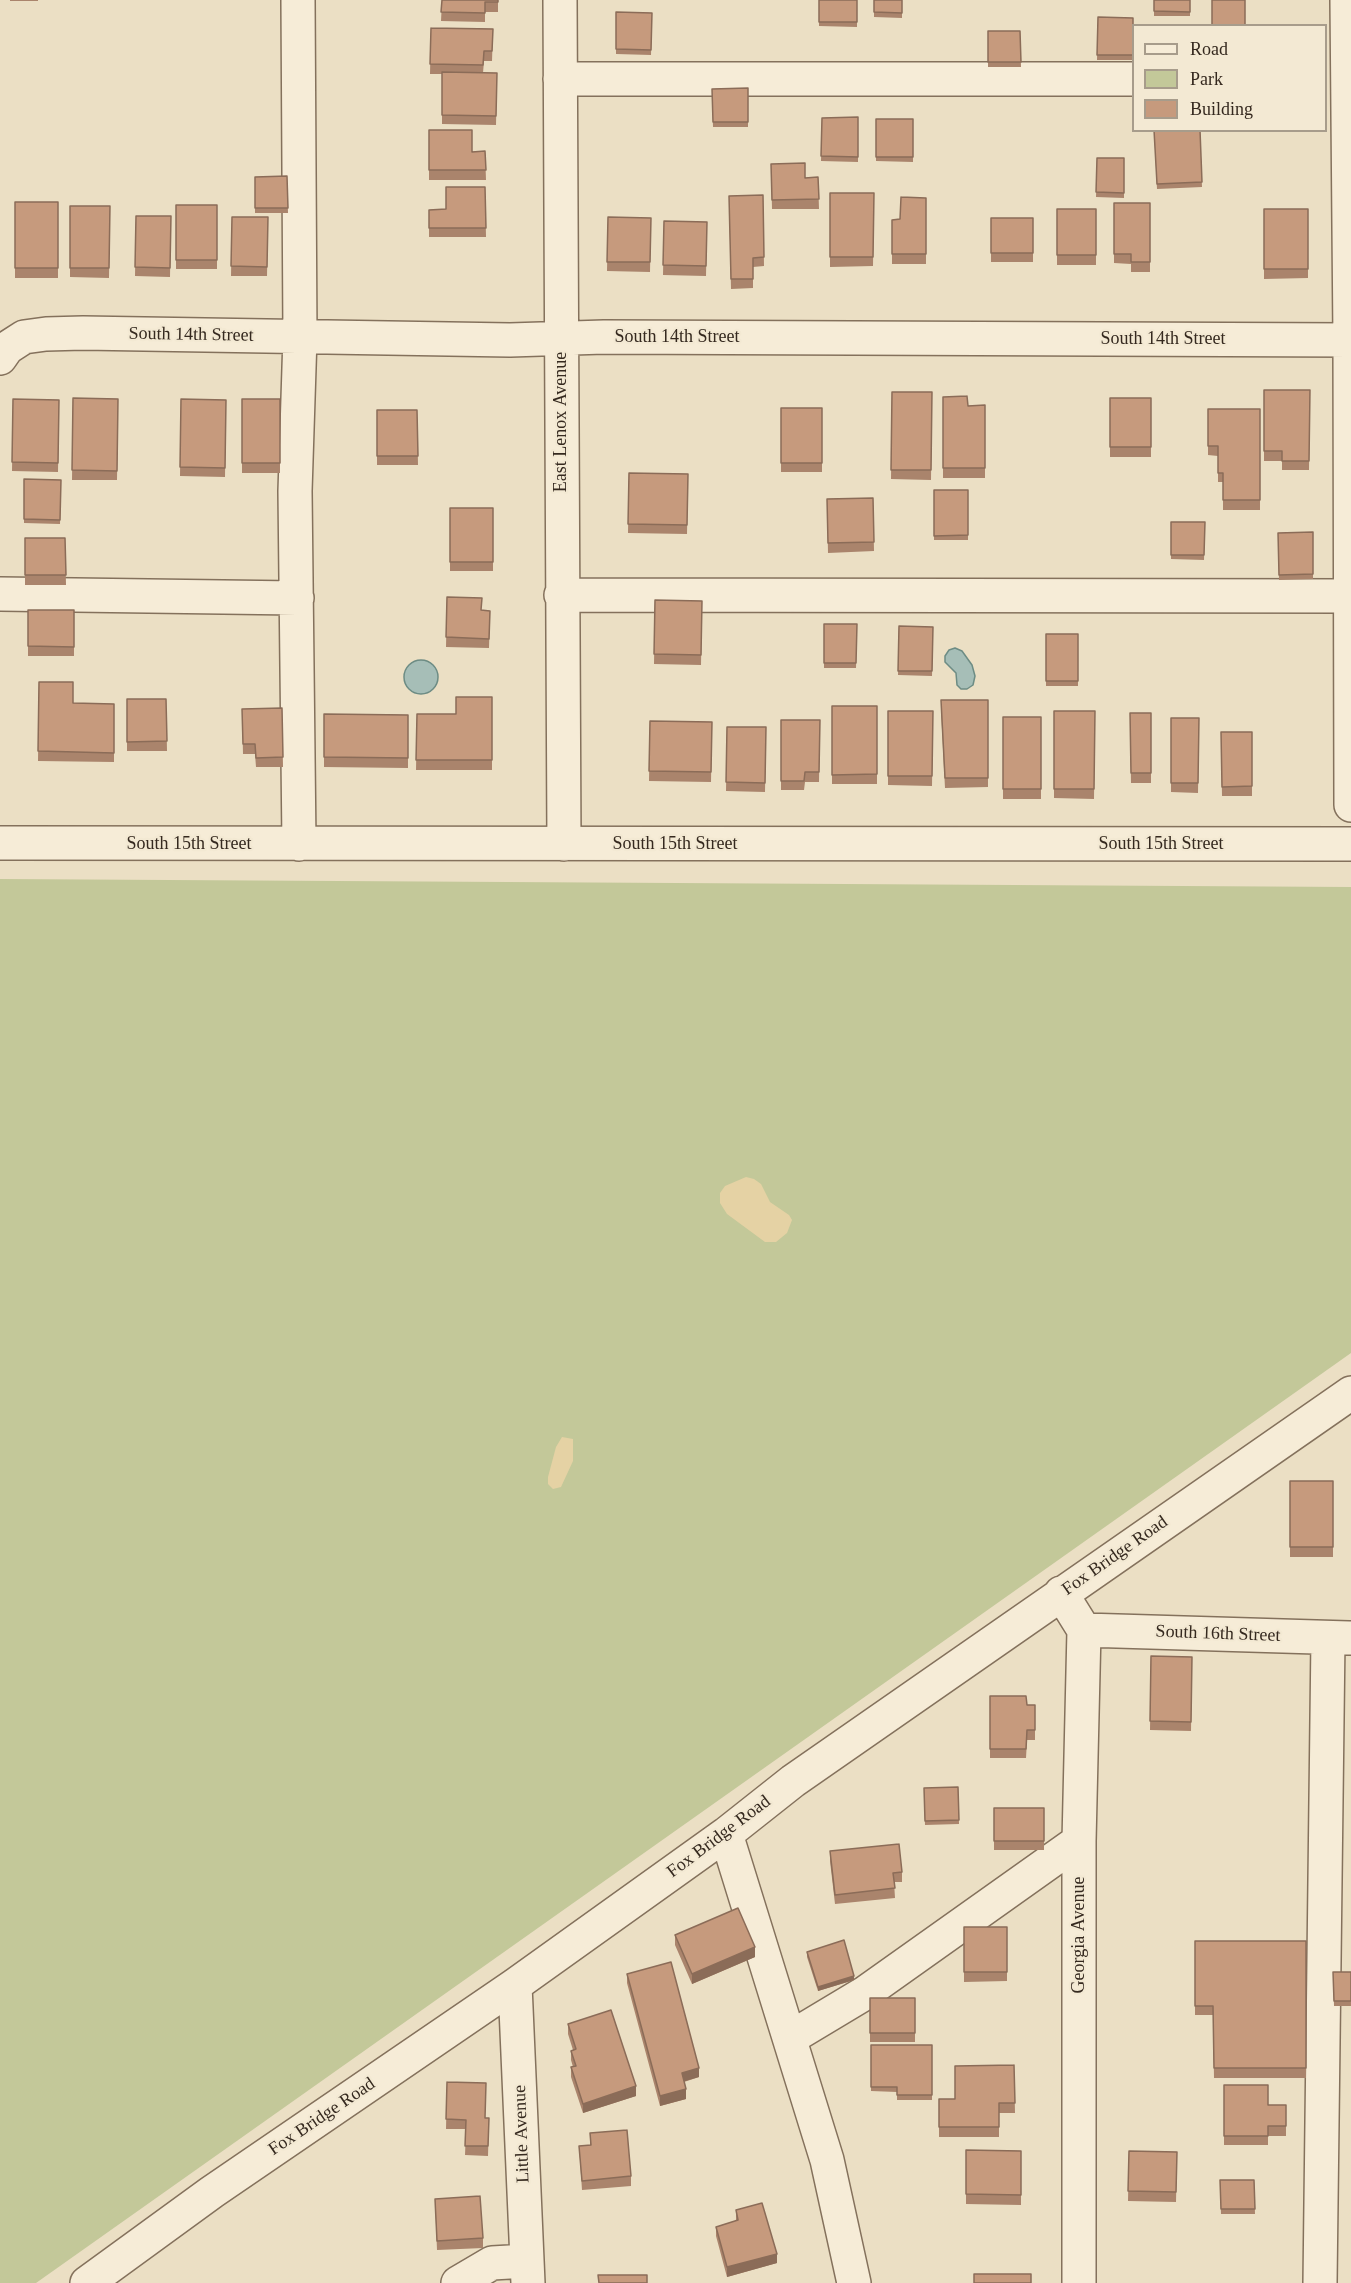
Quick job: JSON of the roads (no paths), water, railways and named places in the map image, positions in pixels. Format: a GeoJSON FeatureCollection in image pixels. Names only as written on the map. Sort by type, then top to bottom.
{"type":"FeatureCollection","features":[{"type":"Feature","properties":{"kind":"street"},"geometry":{"type":"LineString","coordinates":[[298,0],[300,336],[295,491],[299,844]]}},
{"type":"Feature","properties":{"kind":"street","name":"East Lenox Avenue"},"geometry":{"type":"LineString","coordinates":[[560,0],[561,595],[564,844]]}},
{"type":"Feature","properties":{"kind":"street"},"geometry":{"type":"LineString","coordinates":[[1347,0],[1342,79],[1351,340],[1351,805]]}},
{"type":"Feature","properties":{"kind":"street"},"geometry":{"type":"LineString","coordinates":[[560,79],[1132,79]]}},
{"type":"Feature","properties":{"kind":"street","name":"South 14th Street"},"geometry":{"type":"LineString","coordinates":[[3,353],[24,337],[46,334],[510,340],[560,338],[1351,340]]}},
{"type":"Feature","properties":{"kind":"street"},"geometry":{"type":"LineString","coordinates":[[0,594],[297,598]]}},
{"type":"Feature","properties":{"kind":"street"},"geometry":{"type":"LineString","coordinates":[[561,595],[1351,596]]}},
{"type":"Feature","properties":{"kind":"street"},"geometry":{"type":"LineString","coordinates":[[1351,825],[1351,844]]}},
{"type":"Feature","properties":{"kind":"street","name":"South 15th Street"},"geometry":{"type":"LineString","coordinates":[[0,843],[1351,844]]}},
{"type":"Feature","properties":{"kind":"street","name":"Fox Bridge Road"},"geometry":{"type":"LineString","coordinates":[[87,2283],[212,2192],[516,1985],[726,1833],[793,1781],[1351,1393]]}},
{"type":"Feature","properties":{"kind":"street"},"geometry":{"type":"LineString","coordinates":[[1061,1593],[1084,1630]]}},
{"type":"Feature","properties":{"kind":"street","name":"South 16th Street"},"geometry":{"type":"LineString","coordinates":[[1084,1630],[1340,1638]]}},
{"type":"Feature","properties":{"kind":"street","name":"Georgia Avenue"},"geometry":{"type":"LineString","coordinates":[[1079,2283],[1079,1841],[1084,1630]]}},
{"type":"Feature","properties":{"kind":"street"},"geometry":{"type":"LineString","coordinates":[[1320,2283],[1340,1638]]}},
{"type":"Feature","properties":{"kind":"street"},"geometry":{"type":"LineString","coordinates":[[726,1833],[827,2160],[854,2283]]}},
{"type":"Feature","properties":{"kind":"street"},"geometry":{"type":"LineString","coordinates":[[790,2038],[865,1993],[1079,1841]]}},
{"type":"Feature","properties":{"kind":"street","name":"Little Avenue"},"geometry":{"type":"LineString","coordinates":[[516,1985],[527,2272]]}},
{"type":"Feature","properties":{"kind":"street"},"geometry":{"type":"LineString","coordinates":[[458,2283],[492,2263],[527,2272]]}},
{"type":"Feature","properties":{"kind":"water"},"geometry":{"type":"Polygon","coordinates":[[[955,648],[962,651],[972,665],[975,676],[973,685],[967,689],[961,689],[957,685],[956,673],[945,662],[945,656],[949,650],[955,648]]]}},
{"type":"Feature","properties":{"kind":"water"},"geometry":{"type":"Polygon","coordinates":[[[421,660],[433,665],[438,677],[433,689],[421,694],[409,689],[404,677],[409,665],[421,660]]]}}]}
